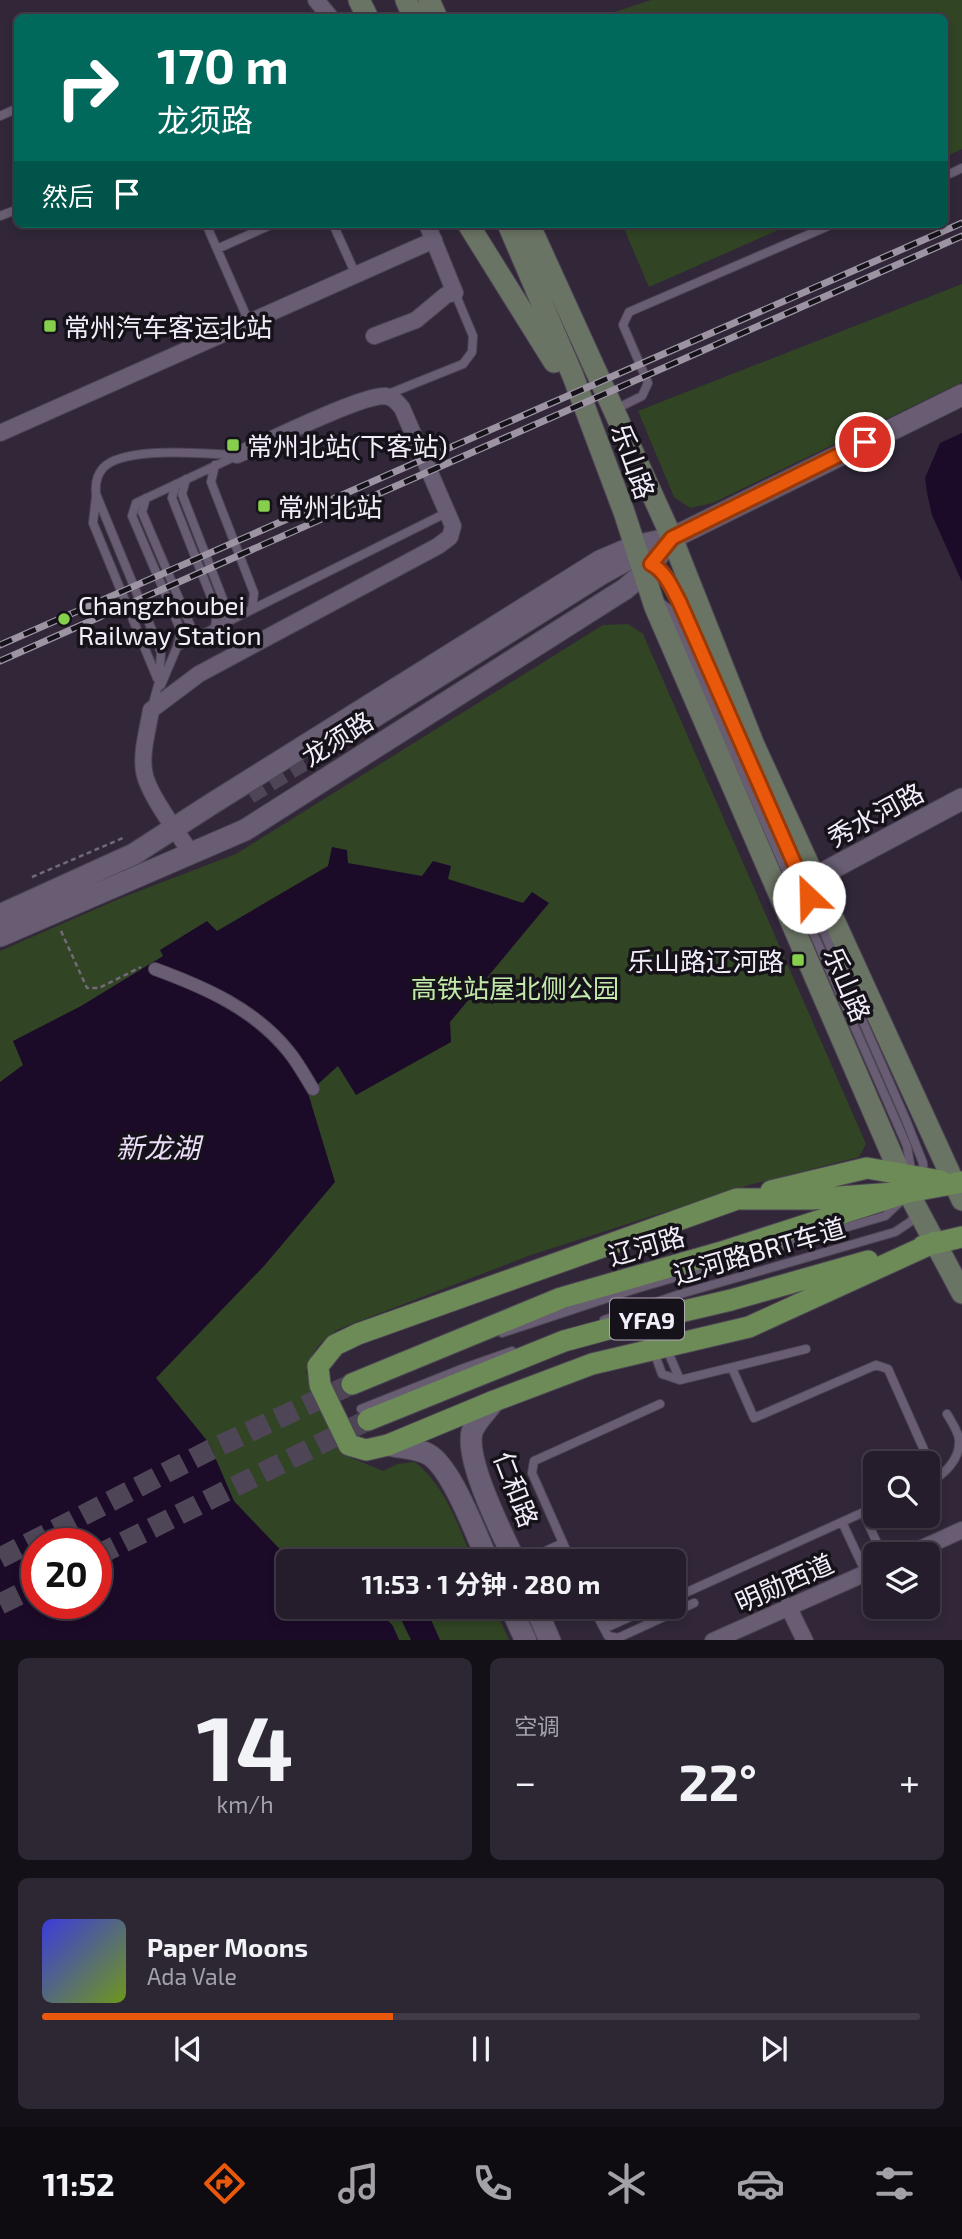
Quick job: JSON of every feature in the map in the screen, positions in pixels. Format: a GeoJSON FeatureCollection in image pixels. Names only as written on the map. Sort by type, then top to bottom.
{"type":"FeatureCollection","features":[{"type":"Feature","properties":{"kind":"main road"},"geometry":{"type":"LineString","coordinates":[[471,228],[543,341],[599,445]]}},
{"type":"Feature","properties":{"kind":"main road","name":"乐山路"},"geometry":{"type":"LineString","coordinates":[[510,228],[573,376],[642,560],[651,595],[915,1177],[919,1212],[962,1293]]}},
{"type":"Feature","properties":{"kind":"main road","name":"乐山路"},"geometry":{"type":"LineString","coordinates":[[531,228],[672,538],[754,745],[959,1188]]}},
{"type":"Feature","properties":{"kind":"main road"},"geometry":{"type":"LineString","coordinates":[[935,1242],[749,1326],[592,1364],[494,1401],[388,1446],[366,1450],[349,1444],[320,1385],[318,1366],[335,1345],[358,1334],[737,1199],[811,1199],[915,1177],[959,1188]]}},
{"type":"Feature","properties":{"kind":"main road","name":"辽河路"},"geometry":{"type":"LineString","coordinates":[[352,1384],[561,1298],[725,1251],[915,1177]]}},
{"type":"Feature","properties":{"kind":"main road","name":"YFA9"},"geometry":{"type":"LineString","coordinates":[[365,1414],[565,1341],[731,1300],[935,1242],[962,1237]]}},
{"type":"Feature","properties":{"kind":"street"},"geometry":{"type":"LineString","coordinates":[[316,0],[328,14]]}},
{"type":"Feature","properties":{"kind":"street"},"geometry":{"type":"LineString","coordinates":[[374,336],[416,320],[446,295],[455,293],[429,228]]}},
{"type":"Feature","properties":{"kind":"street"},"geometry":{"type":"LineString","coordinates":[[0,433],[434,240]]}},
{"type":"Feature","properties":{"kind":"street","name":"龙须路"},"geometry":{"type":"LineString","coordinates":[[0,936],[245,830],[606,601],[642,560],[672,538],[962,395]]}},
{"type":"Feature","properties":{"kind":"street"},"geometry":{"type":"LineString","coordinates":[[191,853],[155,796],[144,772],[151,710],[199,674],[438,546],[450,537],[453,526],[402,408],[395,399],[384,396],[359,402],[237,456]]}},
{"type":"Feature","properties":{"kind":"street"},"geometry":{"type":"LineString","coordinates":[[361,728],[603,576],[642,560]]}},
{"type":"Feature","properties":{"kind":"street","name":"龙须路"},"geometry":{"type":"LineString","coordinates":[[0,915],[134,855],[590,567],[642,560]]}},
{"type":"Feature","properties":{"kind":"street","name":"秀水河路"},"geometry":{"type":"LineString","coordinates":[[814,878],[962,799]]}},
{"type":"Feature","properties":{"kind":"street"},"geometry":{"type":"LineString","coordinates":[[150,968],[204,987],[249,1014],[288,1051],[313,1089]]}},
{"type":"Feature","properties":{"kind":"street","name":"仁和路"},"geometry":{"type":"LineString","coordinates":[[494,1401],[472,1432],[472,1455],[488,1501],[510,1549]]}},
{"type":"Feature","properties":{"kind":"street","name":"仁和路"},"geometry":{"type":"LineString","coordinates":[[388,1446],[430,1455],[443,1469],[482,1549]]}},
{"type":"Feature","properties":{"kind":"street"},"geometry":{"type":"LineString","coordinates":[[936,1542],[962,1530]]}},
{"type":"Feature","properties":{"kind":"street","name":"明勋西道"},"geometry":{"type":"LineString","coordinates":[[713,1640],[863,1574]]}},
{"type":"Feature","properties":{"kind":"street"},"geometry":{"type":"LineString","coordinates":[[788,1606],[805,1640]]}},
{"type":"Feature","properties":{"kind":"street"},"geometry":{"type":"LineString","coordinates":[[516,1619],[526,1640]]}},
{"type":"Feature","properties":{"kind":"street"},"geometry":{"type":"LineString","coordinates":[[541,1619],[550,1640]]}},
{"type":"Feature","properties":{"kind":"lane"},"geometry":{"type":"LineString","coordinates":[[208,228],[249,322]]}},
{"type":"Feature","properties":{"kind":"lane"},"geometry":{"type":"LineString","coordinates":[[217,249],[264,228]]}},
{"type":"Feature","properties":{"kind":"lane"},"geometry":{"type":"LineString","coordinates":[[335,228],[356,275]]}},
{"type":"Feature","properties":{"kind":"lane"},"geometry":{"type":"LineString","coordinates":[[614,410],[642,396],[648,383],[622,325],[629,312],[824,228]]}},
{"type":"Feature","properties":{"kind":"lane"},"geometry":{"type":"LineString","coordinates":[[384,396],[463,364],[472,352],[473,336],[455,293]]}},
{"type":"Feature","properties":{"kind":"lane"},"geometry":{"type":"LineString","coordinates":[[159,682],[93,523],[95,481],[103,467],[122,458],[164,452],[237,456]]}},
{"type":"Feature","properties":{"kind":"lane"},"geometry":{"type":"LineString","coordinates":[[151,710],[181,631],[132,516],[136,503],[237,456]]}},
{"type":"Feature","properties":{"kind":"lane"},"geometry":{"type":"LineString","coordinates":[[215,466],[211,482],[254,593],[252,609]]}},
{"type":"Feature","properties":{"kind":"lane"},"geometry":{"type":"LineString","coordinates":[[186,479],[182,494],[226,607],[224,623]]}},
{"type":"Feature","properties":{"kind":"lane"},"geometry":{"type":"LineString","coordinates":[[176,484],[172,498],[217,612],[215,628]]}},
{"type":"Feature","properties":{"kind":"lane"},"geometry":{"type":"LineString","coordinates":[[96,494],[161,652],[159,682],[151,710]]}},
{"type":"Feature","properties":{"kind":"lane"},"geometry":{"type":"LineString","coordinates":[[146,498],[142,512],[191,627],[188,642]]}},
{"type":"Feature","properties":{"kind":"lane"},"geometry":{"type":"LineString","coordinates":[[177,647],[448,512]]}},
{"type":"Feature","properties":{"kind":"lane"},"geometry":{"type":"LineString","coordinates":[[642,560],[657,567],[679,601],[906,1120],[915,1177]]}},
{"type":"Feature","properties":{"kind":"lane"},"geometry":{"type":"LineString","coordinates":[[606,601],[627,594],[651,595]]}},
{"type":"Feature","properties":{"kind":"lane","name":"辽河路BRT车道"},"geometry":{"type":"LineString","coordinates":[[462,1349],[620,1294],[885,1216],[900,1204],[915,1177]]}},
{"type":"Feature","properties":{"kind":"lane","name":"辽河路BRT车道"},"geometry":{"type":"LineString","coordinates":[[365,1414],[464,1368],[677,1295],[895,1232],[910,1223],[919,1212]]}},
{"type":"Feature","properties":{"kind":"lane"},"geometry":{"type":"LineString","coordinates":[[659,1348],[662,1374],[680,1380],[806,1349]]}},
{"type":"Feature","properties":{"kind":"lane"},"geometry":{"type":"LineString","coordinates":[[659,1348],[680,1380]]}},
{"type":"Feature","properties":{"kind":"lane"},"geometry":{"type":"LineString","coordinates":[[732,1368],[754,1418],[876,1365],[888,1368],[925,1451]]}},
{"type":"Feature","properties":{"kind":"lane"},"geometry":{"type":"LineString","coordinates":[[566,1549],[532,1473],[534,1461],[660,1404]]}},
{"type":"Feature","properties":{"kind":"lane"},"geometry":{"type":"LineString","coordinates":[[940,1476],[957,1453],[959,1438],[947,1414]]}},
{"type":"Feature","properties":{"kind":"lane"},"geometry":{"type":"LineString","coordinates":[[686,1593],[863,1512]]}},
{"type":"Feature","properties":{"kind":"lane"},"geometry":{"type":"LineString","coordinates":[[842,1522],[863,1557]]}},
{"type":"Feature","properties":{"kind":"lane"},"geometry":{"type":"LineString","coordinates":[[550,1549],[563,1543]]}},
{"type":"Feature","properties":{"kind":"lane"},"geometry":{"type":"LineString","coordinates":[[599,1619],[608,1636],[618,1638],[694,1603]]}},
{"type":"Feature","properties":{"kind":"lane"},"geometry":{"type":"LineString","coordinates":[[601,1623],[610,1626],[625,1619]]}},
{"type":"Feature","properties":{"kind":"path"},"geometry":{"type":"LineString","coordinates":[[32,877],[126,836]]}},
{"type":"Feature","properties":{"kind":"path"},"geometry":{"type":"LineString","coordinates":[[61,931],[87,988],[99,988],[137,967],[150,968]]}},
{"type":"Feature","properties":{"kind":"green space"},"geometry":{"type":"Polygon","coordinates":[[[651,0],[962,0],[962,149],[948,156],[948,14],[609,14],[651,0]]]}},
{"type":"Feature","properties":{"kind":"green space"},"geometry":{"type":"Polygon","coordinates":[[[624,228],[783,228],[649,287],[624,228]]]}},
{"type":"Feature","properties":{"kind":"green space"},"geometry":{"type":"Polygon","coordinates":[[[962,284],[962,382],[713,503],[690,508],[674,497],[638,411],[962,284]]]}},
{"type":"Feature","properties":{"kind":"green space","name":"高铁站屋北侧公园"},"geometry":{"type":"Polygon","coordinates":[[[628,624],[643,634],[866,1144],[859,1157],[749,1185],[531,1255],[339,1329],[318,1347],[306,1372],[347,1456],[383,1471],[398,1464],[415,1462],[443,1495],[468,1549],[276,1549],[276,1619],[499,1619],[509,1640],[0,1640],[0,951],[121,898],[236,854],[603,625],[628,624]]]}},
{"type":"Feature","properties":{"kind":"water"},"geometry":{"type":"Polygon","coordinates":[[[962,433],[962,582],[932,515],[925,478],[940,443],[962,433]]]}},
{"type":"Feature","properties":{"kind":"water","name":"新龙湖"},"geometry":{"type":"Polygon","coordinates":[[[332,847],[347,850],[348,863],[422,876],[433,861],[451,866],[448,879],[523,903],[532,892],[549,903],[450,1022],[451,1042],[356,1095],[338,1066],[308,1093],[335,1182],[264,1266],[156,1378],[209,1443],[234,1501],[280,1549],[276,1549],[276,1619],[386,1619],[399,1640],[0,1640],[0,1082],[23,1065],[13,1041],[81,1006],[163,956],[160,950],[207,921],[217,931],[328,866],[332,847]]]}},
{"type":"Feature","properties":{"kind":"water"},"geometry":{"type":"Polygon","coordinates":[[[401,1619],[431,1619],[440,1640],[411,1640],[401,1619]]]}},
{"type":"Feature","properties":{"kind":"tunnel"},"geometry":{"type":"LineString","coordinates":[[250,796],[361,728]]}},
{"type":"Feature","properties":{"kind":"tunnel"},"geometry":{"type":"LineString","coordinates":[[0,1558],[210,1450],[352,1384]]}},
{"type":"Feature","properties":{"kind":"tunnel"},"geometry":{"type":"LineString","coordinates":[[112,1548],[368,1420]]}},
{"type":"Feature","properties":{"kind":"tunnel"},"geometry":{"type":"LineString","coordinates":[[0,1604],[21,1594]]}},
{"type":"Feature","properties":{"kind":"railway"},"geometry":{"type":"LineString","coordinates":[[0,645],[962,223]]}},
{"type":"Feature","properties":{"kind":"railway"},"geometry":{"type":"LineString","coordinates":[[0,661],[962,236]]}},
{"type":"Feature","properties":{"kind":"place","name":"常州汽车客运北站"},"geometry":{"type":"Point","coordinates":[50,326]}},
{"type":"Feature","properties":{"kind":"place","name":"常州北站(下客站)"},"geometry":{"type":"Point","coordinates":[233,445]}},
{"type":"Feature","properties":{"kind":"place","name":"常州北站"},"geometry":{"type":"Point","coordinates":[264,506]}},
{"type":"Feature","properties":{"kind":"place","name":"Changzhoubei Railway Station"},"geometry":{"type":"Point","coordinates":[64,619]}},
{"type":"Feature","properties":{"kind":"place","name":"乐山路辽河路"},"geometry":{"type":"Point","coordinates":[798,960]}},
{"type":"Feature","properties":{"kind":"route"},"geometry":{"type":"LineString","coordinates":[[809,897],[679,601],[667,579],[651,564],[672,538],[865,442]]}}]}
